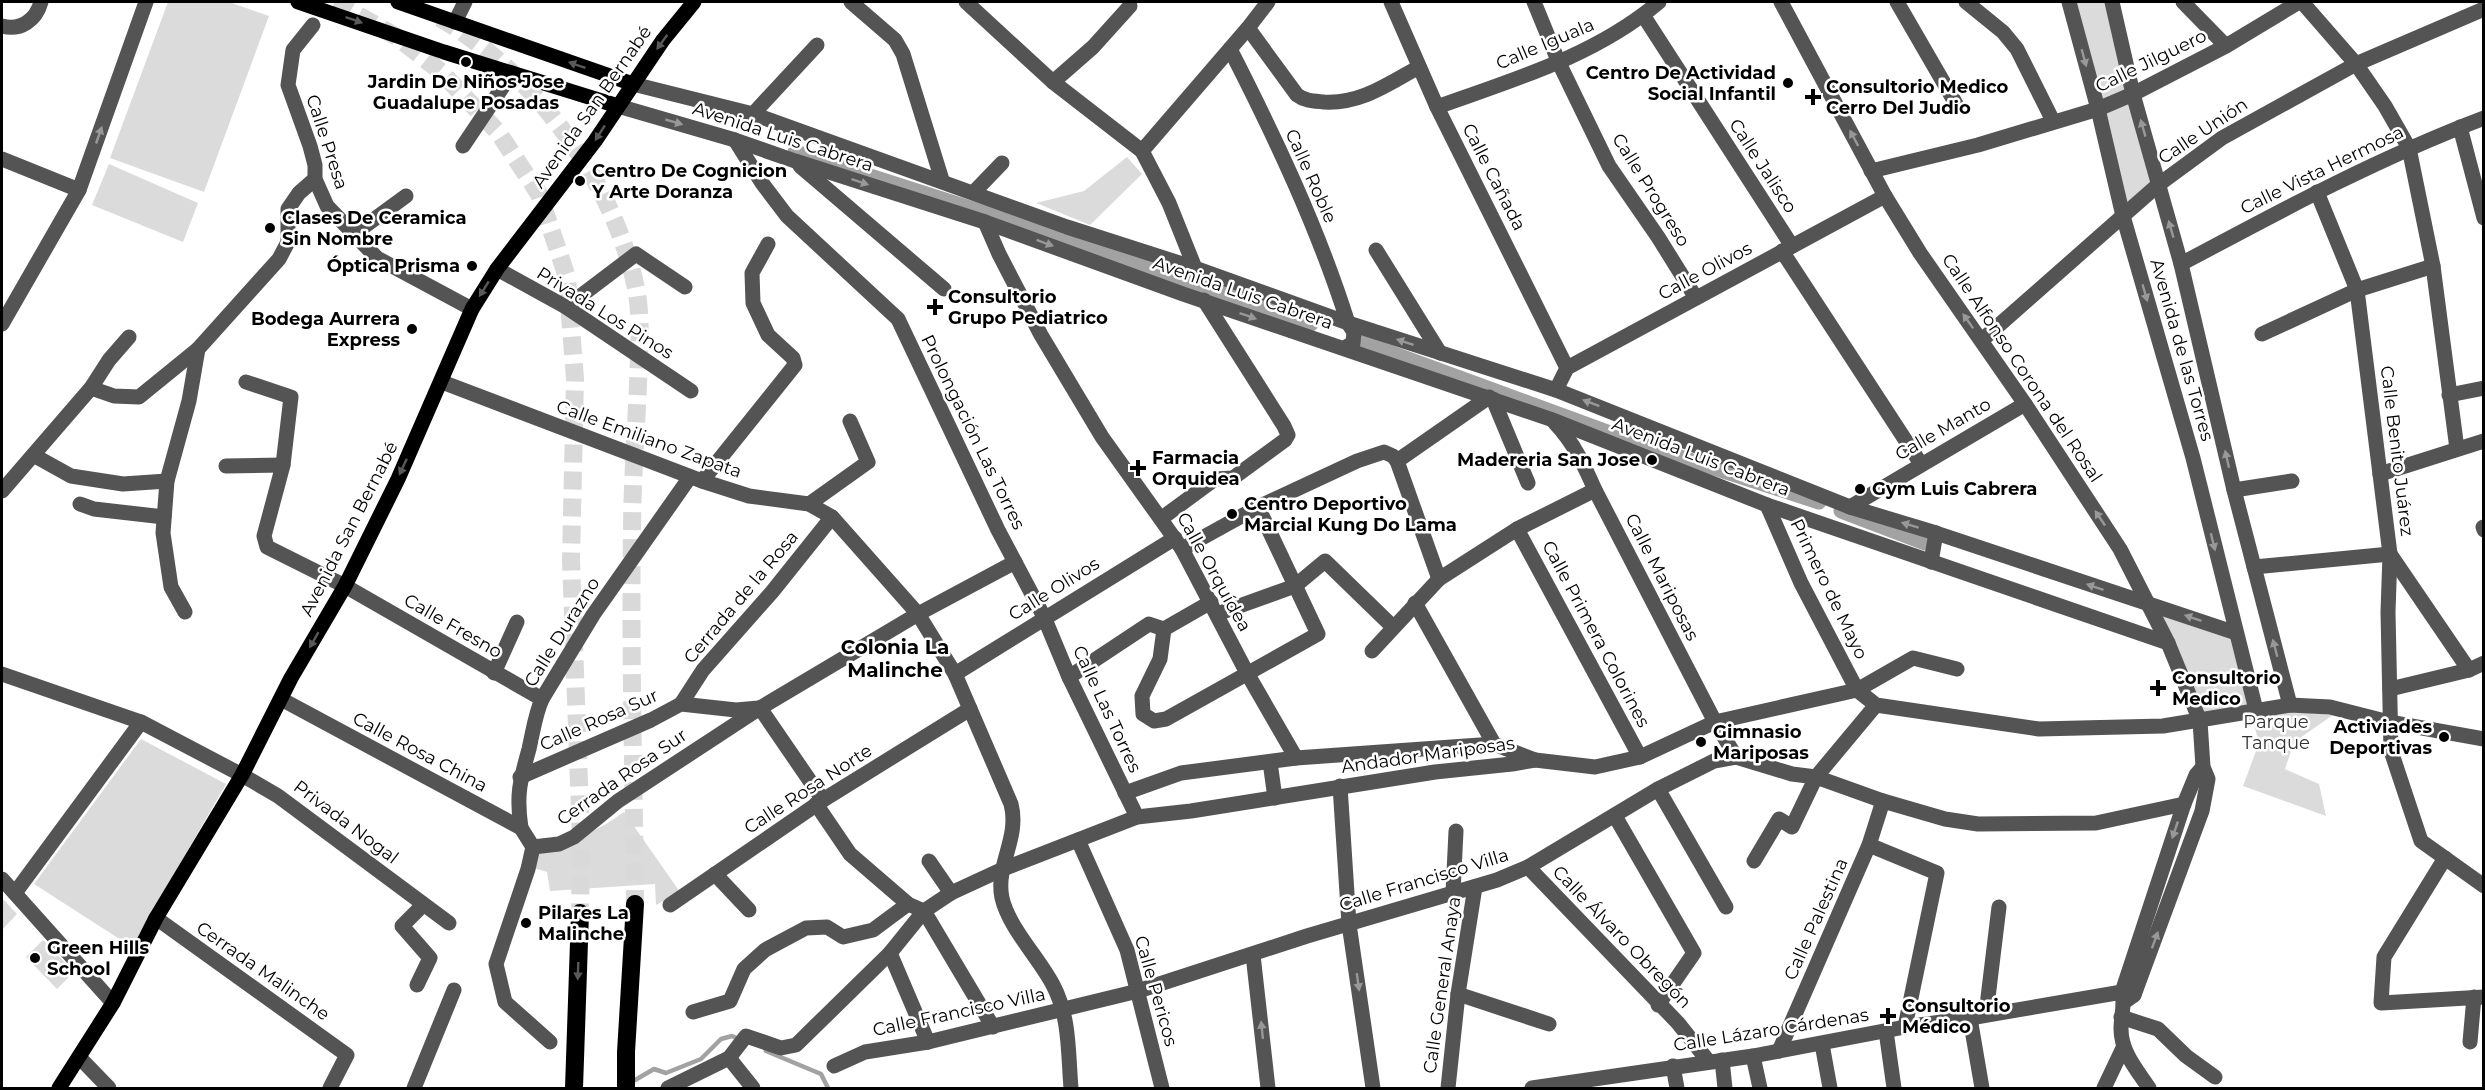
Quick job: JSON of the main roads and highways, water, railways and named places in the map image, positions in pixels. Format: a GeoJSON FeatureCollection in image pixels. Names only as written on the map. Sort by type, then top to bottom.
{"type":"FeatureCollection","features":[{"type":"Feature","properties":{"kind":"highway"},"geometry":{"type":"LineString","coordinates":[[626,1089],[635,904]]}},
{"type":"Feature","properties":{"kind":"highway"},"geometry":{"type":"LineString","coordinates":[[574,1089],[580,913]]}},
{"type":"Feature","properties":{"kind":"main road","name":"Avenida Luis Cabrera"},"geometry":{"type":"LineString","coordinates":[[298,2],[512,74],[618,106]]}},
{"type":"Feature","properties":{"kind":"main road","name":"Avenida Luis Cabrera"},"geometry":{"type":"LineString","coordinates":[[398,2],[633,84]]}},
{"type":"Feature","properties":{"kind":"main road","name":"Avenida San Bernabé"},"geometry":{"type":"LineString","coordinates":[[59,1089],[113,1003],[156,918],[242,775],[281,699],[345,586],[398,479],[472,309],[496,269],[567,178],[663,40],[693,2]]}},
{"type":"Feature","properties":{"kind":"waterway"},"geometry":{"type":"LineString","coordinates":[[795,152],[1095,248],[1311,324]]}},
{"type":"Feature","properties":{"kind":"waterway"},"geometry":{"type":"LineString","coordinates":[[1362,342],[1643,445],[1819,502]]}},
{"type":"Feature","properties":{"kind":"waterway"},"geometry":{"type":"LineString","coordinates":[[1841,511],[1925,543]]}},
{"type":"Feature","properties":{"kind":"waterway"},"geometry":{"type":"LineString","coordinates":[[630,1083],[654,1069],[666,1073],[701,1059],[721,1039],[732,1036],[739,1039]]}},
{"type":"Feature","properties":{"kind":"waterway"},"geometry":{"type":"LineString","coordinates":[[766,1051],[821,1074],[828,1088]]}},
{"type":"Feature","properties":{"kind":"tunnel"},"geometry":{"type":"LineString","coordinates":[[335,2],[397,37],[440,71],[498,132],[539,194],[567,277],[575,379],[571,560],[581,839],[580,913]]}},
{"type":"Feature","properties":{"kind":"tunnel"},"geometry":{"type":"LineString","coordinates":[[440,18],[475,41],[507,69],[538,100],[565,134],[589,170],[609,208],[625,248],[636,288],[640,336],[632,579],[635,904]]}},
{"type":"Feature","properties":{"kind":"place","name":"Jardin De Niños Jose Guadalupe Posadas"},"geometry":{"type":"Point","coordinates":[466,62]}},
{"type":"Feature","properties":{"kind":"place","name":"Centro De Actividad Social Infantil"},"geometry":{"type":"Point","coordinates":[1788,83]}},
{"type":"Feature","properties":{"kind":"place","name":"Consultorio Medico Cerro Del Judio"},"geometry":{"type":"Point","coordinates":[1813,97]}},
{"type":"Feature","properties":{"kind":"place","name":"Centro De Cognicion Y Arte Doranza"},"geometry":{"type":"Point","coordinates":[580,181]}},
{"type":"Feature","properties":{"kind":"place","name":"Clases De Ceramica Sin Nombre"},"geometry":{"type":"Point","coordinates":[270,228]}},
{"type":"Feature","properties":{"kind":"place","name":"Óptica Prisma"},"geometry":{"type":"Point","coordinates":[472,266]}},
{"type":"Feature","properties":{"kind":"place","name":"Consultorio Grupo Pediatrico"},"geometry":{"type":"Point","coordinates":[935,307]}},
{"type":"Feature","properties":{"kind":"place","name":"Bodega Aurrera Express"},"geometry":{"type":"Point","coordinates":[412,329]}},
{"type":"Feature","properties":{"kind":"place","name":"Madereria San Jose"},"geometry":{"type":"Point","coordinates":[1652,460]}},
{"type":"Feature","properties":{"kind":"place","name":"Farmacia Orquidea"},"geometry":{"type":"Point","coordinates":[1138,468]}},
{"type":"Feature","properties":{"kind":"place","name":"Gym Luis Cabrera"},"geometry":{"type":"Point","coordinates":[1860,489]}},
{"type":"Feature","properties":{"kind":"place","name":"Centro Deportivo Marcial Kung Do Lama"},"geometry":{"type":"Point","coordinates":[1232,514]}},
{"type":"Feature","properties":{"kind":"place","name":"Consultorio Medico"},"geometry":{"type":"Point","coordinates":[2158,688]}},
{"type":"Feature","properties":{"kind":"place","name":"Activiades Deportivas"},"geometry":{"type":"Point","coordinates":[2444,737]}},
{"type":"Feature","properties":{"kind":"place","name":"Gimnasio Mariposas"},"geometry":{"type":"Point","coordinates":[1701,742]}},
{"type":"Feature","properties":{"kind":"place","name":"Pilares La Malinche"},"geometry":{"type":"Point","coordinates":[526,923]}},
{"type":"Feature","properties":{"kind":"place","name":"Green Hills School"},"geometry":{"type":"Point","coordinates":[35,958]}},
{"type":"Feature","properties":{"kind":"place","name":"Consultorio Médico"},"geometry":{"type":"Point","coordinates":[1888,1016]}},
{"type":"Feature","properties":{"kind":"district","name":"Colonia La Malinche"},"geometry":{"type":"Point","coordinates":[895,658]}},
{"type":"Feature","properties":{"kind":"park label","name":"Parque Tanque"},"geometry":{"type":"Point","coordinates":[2276,732]}}]}
